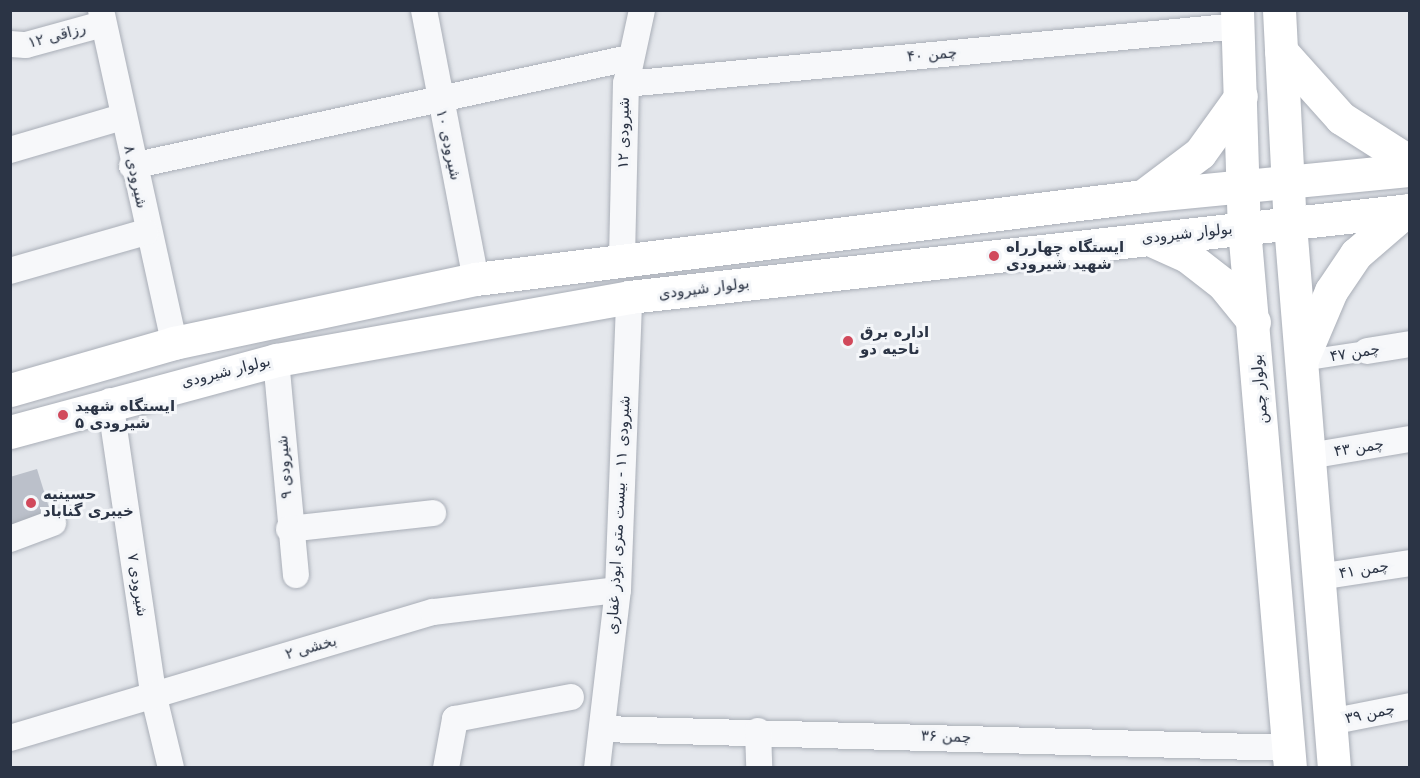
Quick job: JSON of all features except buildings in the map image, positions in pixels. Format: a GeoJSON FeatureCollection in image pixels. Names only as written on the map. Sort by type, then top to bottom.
{"type":"FeatureCollection","features":[{"type":"Feature","properties":{"kind":"main road"},"geometry":{"type":"LineString","coordinates":[[1279,10],[1287,184],[1334,768]]}},
{"type":"Feature","properties":{"kind":"main road","name":"بولوار چمن"},"geometry":{"type":"LineString","coordinates":[[1238,18],[1244,228],[1254,322],[1290,758]]}},
{"type":"Feature","properties":{"kind":"main road"},"geometry":{"type":"LineString","coordinates":[[1281,51],[1341,118],[1410,162]]}},
{"type":"Feature","properties":{"kind":"main road"},"geometry":{"type":"LineString","coordinates":[[1143,196],[1200,153],[1240,96]]}},
{"type":"Feature","properties":{"kind":"main road"},"geometry":{"type":"LineString","coordinates":[[10,390],[174,343],[477,279],[622,258],[1143,196],[1287,184],[1410,170]]}},
{"type":"Feature","properties":{"kind":"main road"},"geometry":{"type":"LineString","coordinates":[[1301,361],[1331,291],[1356,254],[1408,210]]}},
{"type":"Feature","properties":{"kind":"main road","name":"بولوار شیرودی"},"geometry":{"type":"LineString","coordinates":[[10,432],[110,401],[276,360],[629,297],[1408,210]]}},
{"type":"Feature","properties":{"kind":"main road"},"geometry":{"type":"LineString","coordinates":[[1148,238],[1187,256],[1222,284],[1254,322]]}},
{"type":"Feature","properties":{"kind":"street","name":"شیرودی ۱۰"},"geometry":{"type":"LineString","coordinates":[[424,10],[439,99],[477,279]]}},
{"type":"Feature","properties":{"kind":"street","name":"شیرودی ۱۲"},"geometry":{"type":"LineString","coordinates":[[622,258],[626,84],[629,58],[642,10]]}},
{"type":"Feature","properties":{"kind":"street","name":"رزاقی ۱۲"},"geometry":{"type":"LineString","coordinates":[[10,44],[26,45],[102,17]]}},
{"type":"Feature","properties":{"kind":"street","name":"شیرودی ۸"},"geometry":{"type":"LineString","coordinates":[[102,17],[146,232],[174,343]]}},
{"type":"Feature","properties":{"kind":"street","name":"چمن ۴۰"},"geometry":{"type":"LineString","coordinates":[[626,84],[1238,18]]}},
{"type":"Feature","properties":{"kind":"street"},"geometry":{"type":"LineString","coordinates":[[132,166],[629,58]]}},
{"type":"Feature","properties":{"kind":"street"},"geometry":{"type":"LineString","coordinates":[[10,150],[122,117]]}},
{"type":"Feature","properties":{"kind":"street"},"geometry":{"type":"LineString","coordinates":[[10,272],[146,232]]}},
{"type":"Feature","properties":{"kind":"street","name":"شیرودی ۱۱ - بیست متری ابوذر غفاری"},"geometry":{"type":"LineString","coordinates":[[597,768],[618,590],[629,297]]}},
{"type":"Feature","properties":{"kind":"street","name":"چمن ۴۷"},"geometry":{"type":"LineString","coordinates":[[1301,361],[1410,345]]}},
{"type":"Feature","properties":{"kind":"street","name":"شیرودی ۹"},"geometry":{"type":"LineString","coordinates":[[276,360],[289,530],[296,574]]}},
{"type":"Feature","properties":{"kind":"street","name":"شیرودی ۷"},"geometry":{"type":"LineString","coordinates":[[110,401],[153,693],[171,768]]}},
{"type":"Feature","properties":{"kind":"street","name":"چمن ۴۳"},"geometry":{"type":"LineString","coordinates":[[1309,456],[1410,440]]}},
{"type":"Feature","properties":{"kind":"street"},"geometry":{"type":"LineString","coordinates":[[289,530],[433,513]]}},
{"type":"Feature","properties":{"kind":"street"},"geometry":{"type":"LineString","coordinates":[[10,539],[53,523]]}},
{"type":"Feature","properties":{"kind":"street","name":"چمن ۴۱"},"geometry":{"type":"LineString","coordinates":[[1319,577],[1410,563]]}},
{"type":"Feature","properties":{"kind":"street","name":"بخشی ۲"},"geometry":{"type":"LineString","coordinates":[[10,738],[153,693],[433,612],[618,590]]}},
{"type":"Feature","properties":{"kind":"street"},"geometry":{"type":"LineString","coordinates":[[446,768],[455,719],[572,697]]}},
{"type":"Feature","properties":{"kind":"street","name":"چمن ۳۹"},"geometry":{"type":"LineString","coordinates":[[1330,722],[1410,706]]}},
{"type":"Feature","properties":{"kind":"street","name":"چمن ۳۶"},"geometry":{"type":"LineString","coordinates":[[602,729],[758,731],[1290,758]]}},
{"type":"Feature","properties":{"kind":"street"},"geometry":{"type":"LineString","coordinates":[[758,731],[759,768]]}},
{"type":"Feature","properties":{"kind":"place","name":"ایستگاه چهارراه شهید شیرودی"},"geometry":{"type":"Point","coordinates":[994,256]}},
{"type":"Feature","properties":{"kind":"place","name":"اداره برق ناحیه دو"},"geometry":{"type":"Point","coordinates":[848,341]}},
{"type":"Feature","properties":{"kind":"place","name":"ایستگاه شهید شیرودی ۵"},"geometry":{"type":"Point","coordinates":[63,415]}},
{"type":"Feature","properties":{"kind":"place","name":"حسینیه خیبری گناباد"},"geometry":{"type":"Point","coordinates":[31,503]}}]}
